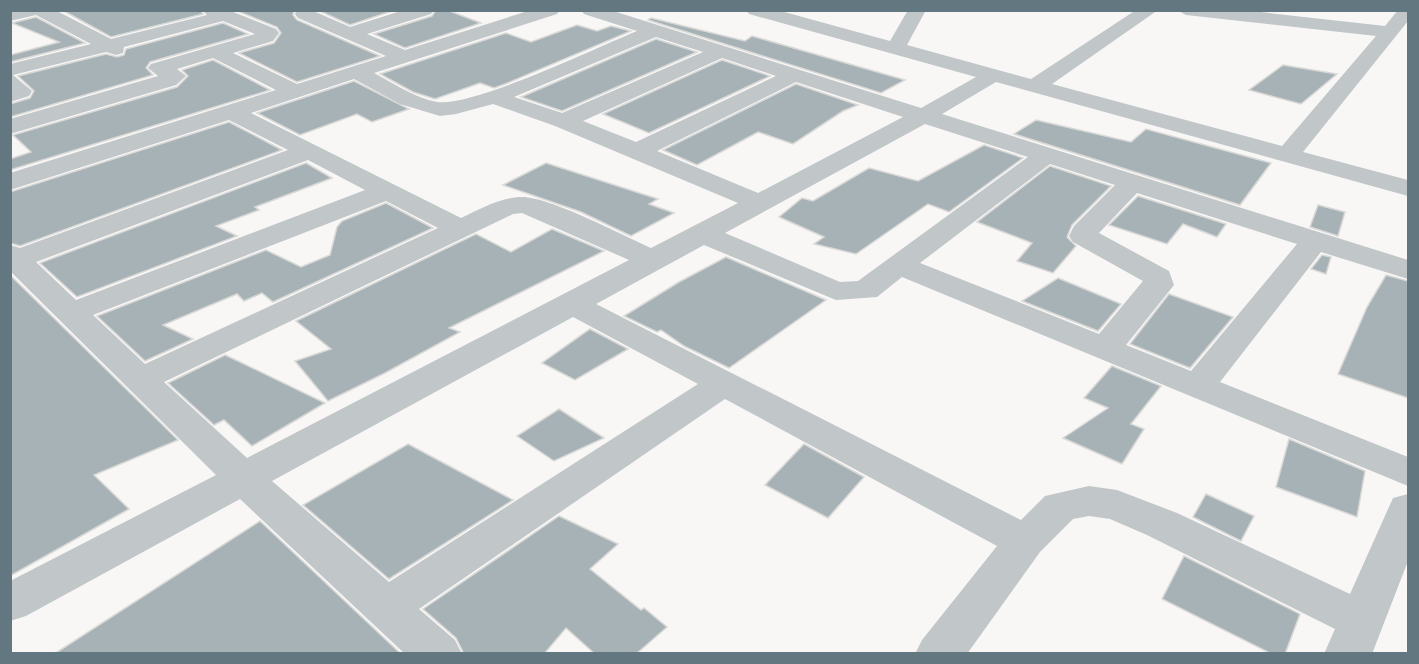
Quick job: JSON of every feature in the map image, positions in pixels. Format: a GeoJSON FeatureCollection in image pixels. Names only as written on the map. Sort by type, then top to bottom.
{"type":"FeatureCollection","features":[{"type":"Feature","properties":{"kind":"street"},"geometry":{"type":"LineString","coordinates":[[10,16],[38,10],[175,76],[121,96],[10,127]]}},
{"type":"Feature","properties":{"kind":"street"},"geometry":{"type":"LineString","coordinates":[[349,33],[425,10]]}},
{"type":"Feature","properties":{"kind":"street"},"geometry":{"type":"LineString","coordinates":[[10,182],[551,10]]}},
{"type":"Feature","properties":{"kind":"street"},"geometry":{"type":"LineString","coordinates":[[590,10],[1408,270]]}},
{"type":"Feature","properties":{"kind":"street"},"geometry":{"type":"LineString","coordinates":[[755,10],[1408,188]]}},
{"type":"Feature","properties":{"kind":"street"},"geometry":{"type":"LineString","coordinates":[[896,48],[917,10]]}},
{"type":"Feature","properties":{"kind":"street"},"geometry":{"type":"LineString","coordinates":[[1035,86],[1149,10]]}},
{"type":"Feature","properties":{"kind":"street"},"geometry":{"type":"LineString","coordinates":[[1186,10],[1255,14],[1390,32]]}},
{"type":"Feature","properties":{"kind":"street"},"geometry":{"type":"LineString","coordinates":[[1287,154],[1408,10]]}},
{"type":"Feature","properties":{"kind":"street"},"geometry":{"type":"LineString","coordinates":[[256,27],[309,12],[349,33],[405,57]]}},
{"type":"Feature","properties":{"kind":"street"},"geometry":{"type":"LineString","coordinates":[[10,70],[217,13],[269,33],[216,52],[158,68]]}},
{"type":"Feature","properties":{"kind":"street"},"geometry":{"type":"LineString","coordinates":[[356,72],[429,107],[449,110],[493,97],[654,31]]}},
{"type":"Feature","properties":{"kind":"street"},"geometry":{"type":"LineString","coordinates":[[51,39],[81,32]]}},
{"type":"Feature","properties":{"kind":"street"},"geometry":{"type":"LineString","coordinates":[[216,52],[295,92]]}},
{"type":"Feature","properties":{"kind":"street"},"geometry":{"type":"LineString","coordinates":[[562,121],[720,52]]}},
{"type":"Feature","properties":{"kind":"street"},"geometry":{"type":"LineString","coordinates":[[10,603],[921,117],[994,75]]}},
{"type":"Feature","properties":{"kind":"street"},"geometry":{"type":"LineString","coordinates":[[638,151],[793,76]]}},
{"type":"Feature","properties":{"kind":"street"},"geometry":{"type":"LineString","coordinates":[[10,81],[21,91],[10,96]]}},
{"type":"Feature","properties":{"kind":"street"},"geometry":{"type":"LineString","coordinates":[[493,97],[638,151],[760,203]]}},
{"type":"Feature","properties":{"kind":"street"},"geometry":{"type":"LineString","coordinates":[[232,112],[459,228]]}},
{"type":"Feature","properties":{"kind":"street"},"geometry":{"type":"LineString","coordinates":[[310,152],[13,256],[244,479],[388,606],[438,654]]}},
{"type":"Feature","properties":{"kind":"street"},"geometry":{"type":"LineString","coordinates":[[702,234],[836,291],[866,290],[1045,156]]}},
{"type":"Feature","properties":{"kind":"street"},"geometry":{"type":"LineString","coordinates":[[1104,349],[1159,285],[1158,277],[1083,236],[1084,232],[1132,183]]}},
{"type":"Feature","properties":{"kind":"street"},"geometry":{"type":"LineString","coordinates":[[70,313],[385,192]]}},
{"type":"Feature","properties":{"kind":"street"},"geometry":{"type":"LineString","coordinates":[[141,379],[507,207],[524,205],[541,210],[652,260]]}},
{"type":"Feature","properties":{"kind":"street"},"geometry":{"type":"LineString","coordinates":[[1198,386],[1315,241]]}},
{"type":"Feature","properties":{"kind":"street"},"geometry":{"type":"LineString","coordinates":[[898,265],[1408,472]]}},
{"type":"Feature","properties":{"kind":"street"},"geometry":{"type":"LineString","coordinates":[[572,304],[1025,541]]}},
{"type":"Feature","properties":{"kind":"street"},"geometry":{"type":"LineString","coordinates":[[388,606],[723,384]]}},
{"type":"Feature","properties":{"kind":"street"},"geometry":{"type":"LineString","coordinates":[[939,654],[1025,541],[1060,507],[1089,501],[1117,505],[1162,524],[1355,637],[1400,552],[1408,509]]}},
{"type":"Feature","properties":{"kind":"building"},"geometry":{"type":"Polygon","coordinates":[[[62,10],[200,10],[203,14],[111,37],[62,10]]]}},
{"type":"Feature","properties":{"kind":"building"},"geometry":{"type":"Polygon","coordinates":[[[235,10],[294,10],[293,15],[297,20],[380,56],[297,82],[239,53],[274,43],[281,33],[277,27],[235,10]]]}},
{"type":"Feature","properties":{"kind":"building"},"geometry":{"type":"Polygon","coordinates":[[[318,10],[395,10],[350,25],[318,10]]]}},
{"type":"Feature","properties":{"kind":"building"},"geometry":{"type":"Polygon","coordinates":[[[436,10],[447,10],[481,23],[405,48],[374,34],[432,16],[436,10]]]}},
{"type":"Feature","properties":{"kind":"building"},"geometry":{"type":"Polygon","coordinates":[[[36,17],[85,43],[10,62],[10,55],[59,42],[12,23],[36,17]]]}},
{"type":"Feature","properties":{"kind":"building"},"geometry":{"type":"Polygon","coordinates":[[[651,18],[745,41],[752,36],[905,80],[881,93],[648,20],[651,18]]]}},
{"type":"Feature","properties":{"kind":"building"},"geometry":{"type":"Polygon","coordinates":[[[223,23],[248,34],[150,62],[146,68],[153,75],[10,117],[10,104],[30,98],[34,91],[18,76],[106,54],[117,57],[124,55],[126,49],[223,23]]]}},
{"type":"Feature","properties":{"kind":"building"},"geometry":{"type":"Polygon","coordinates":[[[577,25],[597,31],[611,26],[631,31],[494,88],[480,83],[435,99],[413,92],[380,74],[506,33],[531,42],[577,25]]]}},
{"type":"Feature","properties":{"kind":"building"},"geometry":{"type":"Polygon","coordinates":[[[656,39],[697,52],[562,111],[521,97],[656,39]]]}},
{"type":"Feature","properties":{"kind":"building"},"geometry":{"type":"Polygon","coordinates":[[[213,60],[270,90],[10,170],[10,159],[31,152],[13,135],[177,87],[188,76],[182,70],[213,60]]]}},
{"type":"Feature","properties":{"kind":"building"},"geometry":{"type":"Polygon","coordinates":[[[722,60],[770,76],[649,133],[603,114],[722,60]]]}},
{"type":"Feature","properties":{"kind":"building"},"geometry":{"type":"Polygon","coordinates":[[[1283,65],[1337,74],[1301,104],[1249,90],[1283,65]]]}},
{"type":"Feature","properties":{"kind":"building"},"geometry":{"type":"Polygon","coordinates":[[[354,81],[409,109],[372,122],[357,114],[300,135],[257,113],[354,81]]]}},
{"type":"Feature","properties":{"kind":"building"},"geometry":{"type":"Polygon","coordinates":[[[796,84],[858,105],[843,111],[793,144],[758,132],[697,165],[663,150],[796,84]]]}},
{"type":"Feature","properties":{"kind":"building"},"geometry":{"type":"Polygon","coordinates":[[[1036,120],[1131,142],[1146,129],[1271,163],[1240,205],[1014,134],[1036,120]]]}},
{"type":"Feature","properties":{"kind":"building"},"geometry":{"type":"Polygon","coordinates":[[[229,122],[282,150],[20,246],[10,243],[10,192],[229,122]]]}},
{"type":"Feature","properties":{"kind":"building"},"geometry":{"type":"Polygon","coordinates":[[[984,145],[1023,158],[949,212],[928,204],[856,254],[814,244],[824,237],[779,217],[802,198],[813,201],[869,168],[918,181],[984,145]]]}},
{"type":"Feature","properties":{"kind":"building"},"geometry":{"type":"Polygon","coordinates":[[[306,163],[332,178],[255,207],[259,210],[216,226],[237,236],[77,297],[40,263],[306,163]]]}},
{"type":"Feature","properties":{"kind":"building"},"geometry":{"type":"Polygon","coordinates":[[[546,163],[658,199],[649,204],[674,213],[631,236],[581,212],[503,185],[546,163]]]}},
{"type":"Feature","properties":{"kind":"building"},"geometry":{"type":"Polygon","coordinates":[[[1050,166],[1111,186],[1072,225],[1067,237],[1076,246],[1053,273],[1017,261],[1032,243],[977,222],[1050,166]]]}},
{"type":"Feature","properties":{"kind":"building"},"geometry":{"type":"Polygon","coordinates":[[[1138,196],[1226,224],[1217,237],[1183,224],[1167,244],[1109,225],[1138,196]]]}},
{"type":"Feature","properties":{"kind":"building"},"geometry":{"type":"Polygon","coordinates":[[[386,203],[433,228],[273,302],[262,293],[244,301],[237,294],[163,325],[193,339],[145,361],[97,316],[266,250],[301,267],[330,255],[337,227],[342,221],[386,203]]]}},
{"type":"Feature","properties":{"kind":"building"},"geometry":{"type":"Polygon","coordinates":[[[1318,205],[1345,212],[1338,236],[1310,227],[1318,205]]]}},
{"type":"Feature","properties":{"kind":"building"},"geometry":{"type":"Polygon","coordinates":[[[552,229],[604,251],[449,328],[460,332],[328,401],[295,361],[331,349],[296,321],[476,234],[511,252],[552,229]]]}},
{"type":"Feature","properties":{"kind":"building"},"geometry":{"type":"Polygon","coordinates":[[[1322,255],[1331,257],[1326,274],[1311,269],[1322,255]]]}},
{"type":"Feature","properties":{"kind":"building"},"geometry":{"type":"Polygon","coordinates":[[[726,257],[826,300],[729,368],[684,346],[661,330],[657,332],[624,316],[679,282],[726,257]]]}},
{"type":"Feature","properties":{"kind":"building"},"geometry":{"type":"Polygon","coordinates":[[[10,275],[178,440],[94,475],[129,509],[10,576],[10,275]]]}},
{"type":"Feature","properties":{"kind":"building"},"geometry":{"type":"Polygon","coordinates":[[[1386,275],[1408,281],[1408,398],[1338,374],[1367,307],[1386,275]]]}},
{"type":"Feature","properties":{"kind":"building"},"geometry":{"type":"Polygon","coordinates":[[[1058,278],[1121,304],[1098,331],[1022,301],[1058,278]]]}},
{"type":"Feature","properties":{"kind":"building"},"geometry":{"type":"Polygon","coordinates":[[[1169,294],[1233,317],[1190,368],[1130,344],[1169,294]]]}},
{"type":"Feature","properties":{"kind":"building"},"geometry":{"type":"Polygon","coordinates":[[[590,329],[628,349],[575,380],[542,363],[590,329]]]}},
{"type":"Feature","properties":{"kind":"building"},"geometry":{"type":"Polygon","coordinates":[[[225,355],[325,403],[252,446],[224,420],[214,425],[168,383],[225,355]]]}},
{"type":"Feature","properties":{"kind":"building"},"geometry":{"type":"Polygon","coordinates":[[[1112,366],[1161,386],[1131,424],[1144,429],[1122,464],[1063,438],[1108,408],[1084,398],[1112,366]]]}},
{"type":"Feature","properties":{"kind":"building"},"geometry":{"type":"Polygon","coordinates":[[[559,409],[604,438],[554,461],[517,436],[559,409]]]}},
{"type":"Feature","properties":{"kind":"building"},"geometry":{"type":"Polygon","coordinates":[[[1289,439],[1365,471],[1357,517],[1276,487],[1289,439]]]}},
{"type":"Feature","properties":{"kind":"building"},"geometry":{"type":"Polygon","coordinates":[[[408,444],[513,500],[389,579],[303,505],[408,444]]]}},
{"type":"Feature","properties":{"kind":"building"},"geometry":{"type":"Polygon","coordinates":[[[804,444],[864,477],[828,518],[765,485],[804,444]]]}},
{"type":"Feature","properties":{"kind":"building"},"geometry":{"type":"Polygon","coordinates":[[[1206,494],[1254,516],[1241,541],[1193,517],[1206,494]]]}},
{"type":"Feature","properties":{"kind":"building"},"geometry":{"type":"Polygon","coordinates":[[[559,516],[618,544],[590,569],[641,610],[644,608],[667,627],[636,654],[595,654],[566,628],[544,654],[464,654],[456,638],[423,609],[559,516]]]}},
{"type":"Feature","properties":{"kind":"building"},"geometry":{"type":"Polygon","coordinates":[[[260,521],[401,654],[54,654],[260,521]]]}},
{"type":"Feature","properties":{"kind":"building"},"geometry":{"type":"Polygon","coordinates":[[[1184,556],[1300,614],[1285,654],[1272,654],[1162,599],[1184,556]]]}}]}
